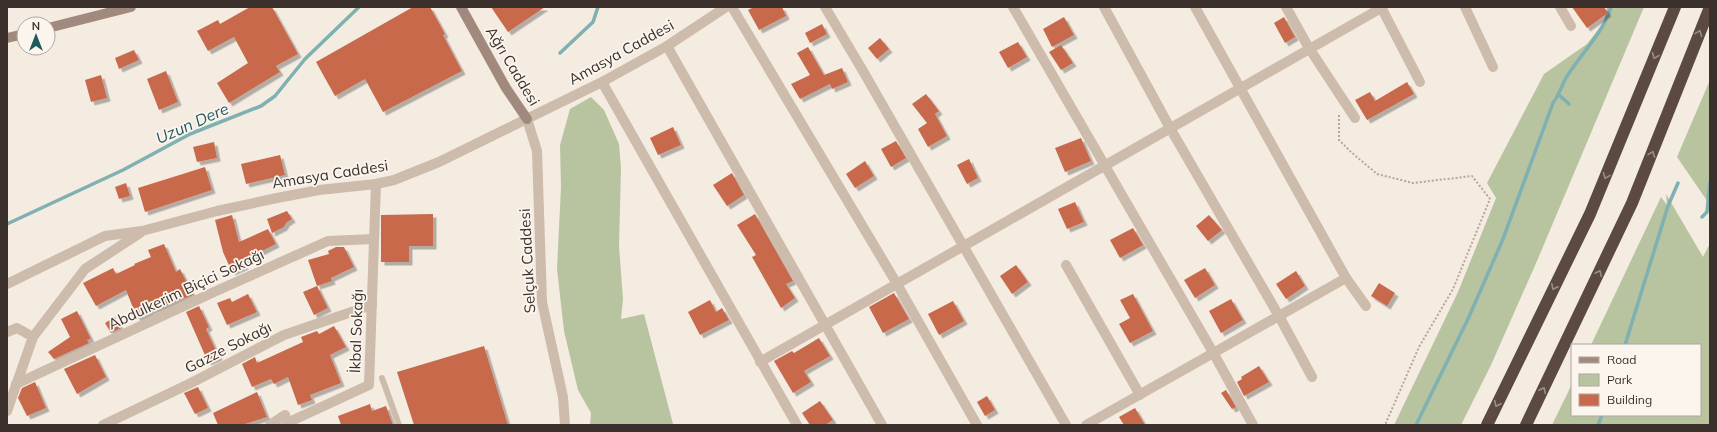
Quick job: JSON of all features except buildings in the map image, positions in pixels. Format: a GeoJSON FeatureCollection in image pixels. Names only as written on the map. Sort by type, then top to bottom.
{"type":"FeatureCollection","features":[{"type":"Feature","properties":{"kind":"highway"},"geometry":{"type":"LineString","coordinates":[[1487,425],[1590,214],[1675,7]]}},
{"type":"Feature","properties":{"kind":"highway"},"geometry":{"type":"LineString","coordinates":[[1526,425],[1632,203],[1710,7]]}},
{"type":"Feature","properties":{"kind":"main road"},"geometry":{"type":"LineString","coordinates":[[56,26],[131,7]]}},
{"type":"Feature","properties":{"kind":"main road","name":"Ağrı Caddesi"},"geometry":{"type":"LineString","coordinates":[[461,7],[506,88],[527,119]]}},
{"type":"Feature","properties":{"kind":"street","name":"Amasya Caddesi"},"geometry":{"type":"LineString","coordinates":[[7,284],[105,236],[142,232],[217,211],[277,198],[319,190],[376,184],[394,180],[439,162],[602,82],[667,46],[726,7]]}},
{"type":"Feature","properties":{"kind":"street"},"geometry":{"type":"LineString","coordinates":[[732,7],[897,284],[977,425]]}},
{"type":"Feature","properties":{"kind":"street"},"geometry":{"type":"LineString","coordinates":[[825,7],[1066,425]]}},
{"type":"Feature","properties":{"kind":"street"},"geometry":{"type":"LineString","coordinates":[[1013,7],[1214,354],[1253,425]]}},
{"type":"Feature","properties":{"kind":"street"},"geometry":{"type":"LineString","coordinates":[[1104,7],[1170,128],[1279,316],[1312,377]]}},
{"type":"Feature","properties":{"kind":"street"},"geometry":{"type":"LineString","coordinates":[[1195,7],[1346,278],[1366,306]]}},
{"type":"Feature","properties":{"kind":"street"},"geometry":{"type":"LineString","coordinates":[[1286,7],[1309,48],[1355,118]]}},
{"type":"Feature","properties":{"kind":"street"},"geometry":{"type":"LineString","coordinates":[[760,362],[1382,7],[1420,82]]}},
{"type":"Feature","properties":{"kind":"street"},"geometry":{"type":"LineString","coordinates":[[1465,7],[1493,67]]}},
{"type":"Feature","properties":{"kind":"street"},"geometry":{"type":"LineString","coordinates":[[1560,7],[1571,26]]}},
{"type":"Feature","properties":{"kind":"street"},"geometry":{"type":"LineString","coordinates":[[667,46],[882,425]]}},
{"type":"Feature","properties":{"kind":"street"},"geometry":{"type":"LineString","coordinates":[[602,82],[797,425]]}},
{"type":"Feature","properties":{"kind":"street","name":"Selçuk Caddesi"},"geometry":{"type":"LineString","coordinates":[[527,119],[537,151],[542,302],[563,397],[565,425]]}},
{"type":"Feature","properties":{"kind":"street","name":"İkbal Sokağı"},"geometry":{"type":"LineString","coordinates":[[270,425],[285,415],[287,424],[369,385],[376,184]]}},
{"type":"Feature","properties":{"kind":"street"},"geometry":{"type":"LineString","coordinates":[[7,411],[33,337],[85,269],[142,232]]}},
{"type":"Feature","properties":{"kind":"street","name":"Abdulkerim Biçici Sokağı"},"geometry":{"type":"LineString","coordinates":[[16,384],[328,241],[374,239]]}},
{"type":"Feature","properties":{"kind":"street"},"geometry":{"type":"LineString","coordinates":[[1066,265],[1140,395]]}},
{"type":"Feature","properties":{"kind":"street"},"geometry":{"type":"LineString","coordinates":[[1086,425],[1346,278]]}},
{"type":"Feature","properties":{"kind":"street","name":"Gazze Sokağı"},"geometry":{"type":"LineString","coordinates":[[102,425],[191,383],[284,335],[372,305]]}},
{"type":"Feature","properties":{"kind":"street"},"geometry":{"type":"LineString","coordinates":[[7,332],[17,328],[33,337]]}},
{"type":"Feature","properties":{"kind":"lane"},"geometry":{"type":"LineString","coordinates":[[382,378],[398,425]]}},
{"type":"Feature","properties":{"kind":"path"},"geometry":{"type":"LineString","coordinates":[[1339,94],[1339,140],[1377,174],[1413,183],[1472,176],[1490,199],[1453,289],[1419,347],[1385,425]]}},
{"type":"Feature","properties":{"kind":"green space"},"geometry":{"type":"Polygon","coordinates":[[[1607,7],[1644,7],[1537,261],[1491,365],[1461,425],[1394,425],[1458,292],[1496,198],[1487,183],[1544,74],[1587,44],[1604,22],[1607,7]]]}},
{"type":"Feature","properties":{"kind":"green space"},"geometry":{"type":"Polygon","coordinates":[[[1710,80],[1710,205],[1677,157],[1710,80]]]}},
{"type":"Feature","properties":{"kind":"green space"},"geometry":{"type":"Polygon","coordinates":[[[591,97],[604,110],[619,144],[621,168],[619,246],[623,299],[621,319],[644,314],[673,424],[675,425],[590,425],[591,413],[578,390],[564,331],[557,269],[561,187],[560,145],[570,109],[591,97]]]}},
{"type":"Feature","properties":{"kind":"green space"},"geometry":{"type":"Polygon","coordinates":[[[1666,194],[1703,257],[1710,243],[1710,425],[1552,425],[1571,386],[1571,416],[1701,416],[1701,344],[1591,344],[1661,197],[1667,205],[1666,194]]]}},
{"type":"Feature","properties":{"kind":"waterway","name":"Uzun Dere"},"geometry":{"type":"LineString","coordinates":[[7,224],[123,170],[190,134],[261,106],[275,96],[305,59],[359,7]]}},
{"type":"Feature","properties":{"kind":"waterway"},"geometry":{"type":"LineString","coordinates":[[560,53],[593,22],[598,7]]}},
{"type":"Feature","properties":{"kind":"waterway"},"geometry":{"type":"LineString","coordinates":[[1416,425],[1468,319],[1503,239],[1553,103],[1566,78],[1603,26],[1611,7]]}},
{"type":"Feature","properties":{"kind":"waterway"},"geometry":{"type":"LineString","coordinates":[[1559,95],[1569,104]]}},
{"type":"Feature","properties":{"kind":"waterway"},"geometry":{"type":"LineString","coordinates":[[1702,217],[1707,212],[1710,182]]}},
{"type":"Feature","properties":{"kind":"waterway"},"geometry":{"type":"LineString","coordinates":[[1625,344],[1668,206],[1678,183]]}},
{"type":"Feature","properties":{"kind":"waterway"},"geometry":{"type":"LineString","coordinates":[[1598,425],[1602,416]]}}]}
